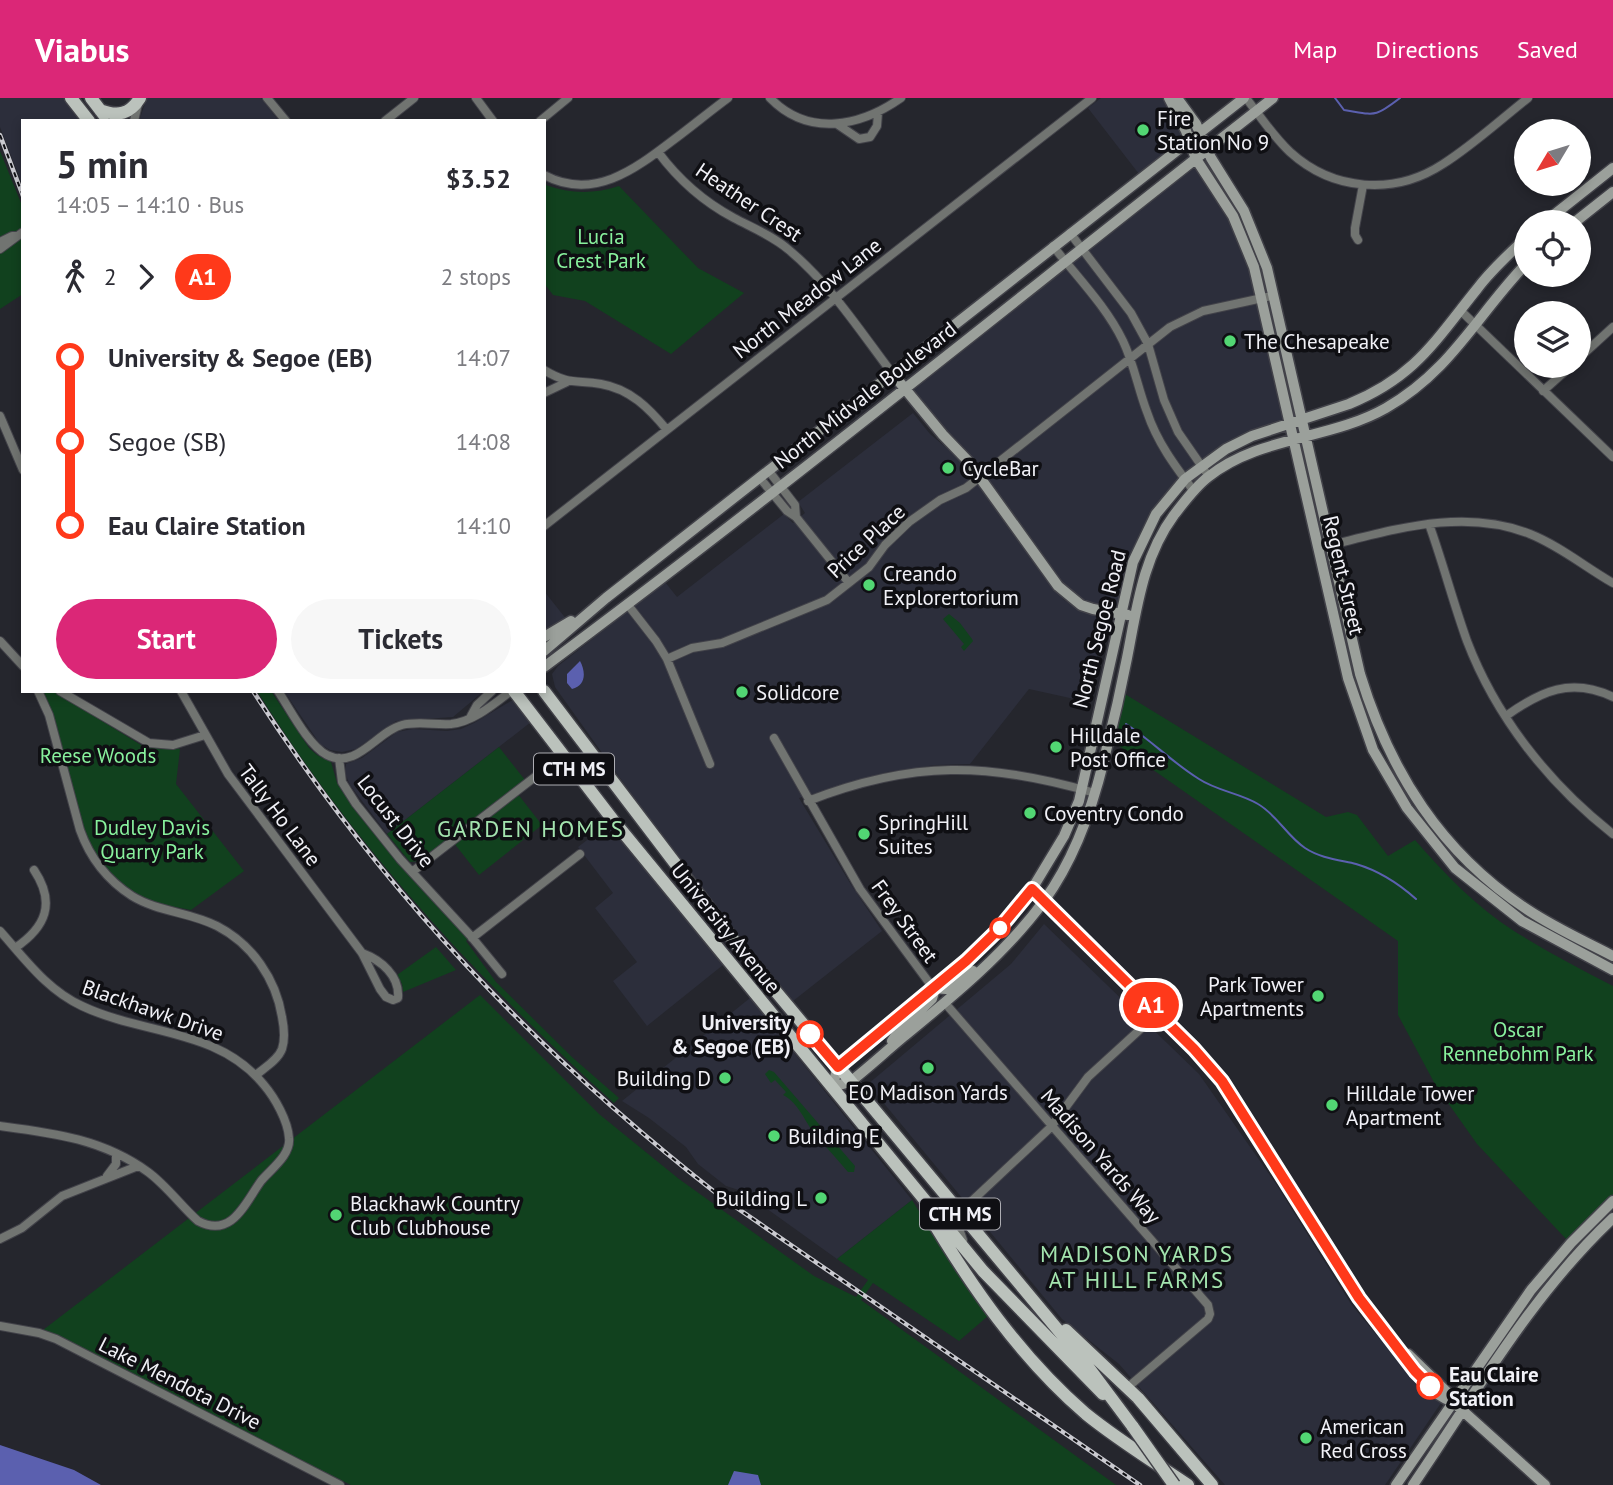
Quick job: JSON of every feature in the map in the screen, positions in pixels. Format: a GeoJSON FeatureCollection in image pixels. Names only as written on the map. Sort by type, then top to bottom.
{"type":"FeatureCollection","features":[{"type":"Feature","properties":{"kind":"main road"},"geometry":{"type":"LineString","coordinates":[[71,98],[87,119]]}},
{"type":"Feature","properties":{"kind":"main road"},"geometry":{"type":"LineString","coordinates":[[91,98],[105,116],[131,110],[140,98]]}},
{"type":"Feature","properties":{"kind":"main road","name":"University Avenue"},"geometry":{"type":"LineString","coordinates":[[515,693],[611,818],[992,1282],[1092,1385],[1112,1401]]}},
{"type":"Feature","properties":{"kind":"main road","name":"University Avenue"},"geometry":{"type":"LineString","coordinates":[[546,693],[706,906],[1094,1374],[1174,1485]]}},
{"type":"Feature","properties":{"kind":"main road"},"geometry":{"type":"LineString","coordinates":[[861,1121],[918,1199],[972,1285],[1031,1360],[1087,1414],[1188,1485]]}},
{"type":"Feature","properties":{"kind":"main road"},"geometry":{"type":"LineString","coordinates":[[1035,1302],[1128,1387],[1212,1485]]}},
{"type":"Feature","properties":{"kind":"street"},"geometry":{"type":"LineString","coordinates":[[135,119],[140,98]]}},
{"type":"Feature","properties":{"kind":"street"},"geometry":{"type":"LineString","coordinates":[[267,98],[284,119]]}},
{"type":"Feature","properties":{"kind":"street"},"geometry":{"type":"LineString","coordinates":[[388,119],[414,98]]}},
{"type":"Feature","properties":{"kind":"street"},"geometry":{"type":"LineString","coordinates":[[476,98],[492,119]]}},
{"type":"Feature","properties":{"kind":"street"},"geometry":{"type":"LineString","coordinates":[[542,119],[568,98]]}},
{"type":"Feature","properties":{"kind":"street"},"geometry":{"type":"LineString","coordinates":[[546,176],[567,184],[596,184],[628,173],[728,98]]}},
{"type":"Feature","properties":{"kind":"street"},"geometry":{"type":"LineString","coordinates":[[770,98],[795,115],[837,124],[854,122],[878,113],[901,98]]}},
{"type":"Feature","properties":{"kind":"street","name":"North Meadow Lane"},"geometry":{"type":"LineString","coordinates":[[546,524],[1091,98]]}},
{"type":"Feature","properties":{"kind":"street","name":"Regent Street"},"geometry":{"type":"LineString","coordinates":[[1169,98],[1196,159],[1233,216],[1267,297],[1303,421],[1360,674],[1388,752],[1417,801],[1459,852],[1501,891],[1612,964]]}},
{"type":"Feature","properties":{"kind":"street","name":"Regent Street"},"geometry":{"type":"LineString","coordinates":[[1177,98],[1201,132],[1207,150],[1238,198],[1267,268],[1267,297],[1290,425],[1348,678],[1373,750],[1407,808],[1455,868],[1493,901],[1543,934],[1612,964]]}},
{"type":"Feature","properties":{"kind":"street"},"geometry":{"type":"LineString","coordinates":[[1245,98],[1277,139],[1309,167],[1336,180],[1363,185],[1402,183],[1442,165],[1528,98]]}},
{"type":"Feature","properties":{"kind":"street","name":"North Midvale Boulevard"},"geometry":{"type":"LineString","coordinates":[[546,649],[594,607],[1245,98]]}},
{"type":"Feature","properties":{"kind":"street","name":"North Midvale Boulevard"},"geometry":{"type":"LineString","coordinates":[[546,666],[628,605],[1273,98]]}},
{"type":"Feature","properties":{"kind":"street"},"geometry":{"type":"LineString","coordinates":[[837,124],[859,139],[870,137],[877,126],[878,113]]}},
{"type":"Feature","properties":{"kind":"street","name":"Heather Crest"},"geometry":{"type":"LineString","coordinates":[[658,152],[670,169],[704,199],[766,234],[809,268],[979,477],[1066,595],[1093,609],[1134,616]]}},
{"type":"Feature","properties":{"kind":"street"},"geometry":{"type":"LineString","coordinates":[[1560,210],[1613,168]]}},
{"type":"Feature","properties":{"kind":"street"},"geometry":{"type":"LineString","coordinates":[[1358,240],[1355,228],[1363,185]]}},
{"type":"Feature","properties":{"kind":"street"},"geometry":{"type":"LineString","coordinates":[[1590,210],[1613,192]]}},
{"type":"Feature","properties":{"kind":"street"},"geometry":{"type":"LineString","coordinates":[[1070,233],[1121,296],[1148,344],[1167,409],[1182,439],[1209,476]]}},
{"type":"Feature","properties":{"kind":"street"},"geometry":{"type":"LineString","coordinates":[[0,242],[20,234]]}},
{"type":"Feature","properties":{"kind":"street"},"geometry":{"type":"LineString","coordinates":[[0,249],[20,234]]}},
{"type":"Feature","properties":{"kind":"street"},"geometry":{"type":"LineString","coordinates":[[1053,246],[1110,319],[1130,358],[1147,414],[1157,436],[1193,490]]}},
{"type":"Feature","properties":{"kind":"street","name":"North Segoe Road"},"geometry":{"type":"LineString","coordinates":[[838,1067],[981,947],[1032,889],[1059,844],[1082,790],[1133,562],[1156,514],[1185,479],[1237,443],[1367,397],[1396,379],[1426,355],[1477,289],[1514,250]]}},
{"type":"Feature","properties":{"kind":"street","name":"North Segoe Road"},"geometry":{"type":"LineString","coordinates":[[832,1087],[850,1082],[945,1003],[1000,950],[1045,900],[1072,853],[1088,817],[1107,748],[1134,616],[1150,558],[1168,525],[1193,490],[1209,476],[1256,450],[1358,421],[1403,398],[1437,370],[1476,327],[1514,277]]}},
{"type":"Feature","properties":{"kind":"street","name":"Price Place"},"geometry":{"type":"LineString","coordinates":[[667,659],[692,648],[722,643],[821,603],[869,567],[885,545],[909,522],[940,500],[966,488],[1170,327],[1191,316],[1267,297]]}},
{"type":"Feature","properties":{"kind":"street"},"geometry":{"type":"LineString","coordinates":[[1461,311],[1613,457]]}},
{"type":"Feature","properties":{"kind":"street"},"geometry":{"type":"LineString","coordinates":[[1591,347],[1613,327]]}},
{"type":"Feature","properties":{"kind":"street"},"geometry":{"type":"LineString","coordinates":[[546,371],[567,382],[597,384],[623,391],[645,405],[667,430]]}},
{"type":"Feature","properties":{"kind":"street"},"geometry":{"type":"LineString","coordinates":[[1543,391],[1558,378]]}},
{"type":"Feature","properties":{"kind":"street"},"geometry":{"type":"LineString","coordinates":[[546,392],[567,382]]}},
{"type":"Feature","properties":{"kind":"street"},"geometry":{"type":"LineString","coordinates":[[0,416],[21,465]]}},
{"type":"Feature","properties":{"kind":"street"},"geometry":{"type":"LineString","coordinates":[[764,473],[787,512],[796,517],[849,583]]}},
{"type":"Feature","properties":{"kind":"street"},"geometry":{"type":"LineString","coordinates":[[1318,548],[1429,524],[1473,521],[1521,531],[1553,545],[1613,583]]}},
{"type":"Feature","properties":{"kind":"street"},"geometry":{"type":"LineString","coordinates":[[1429,524],[1468,641],[1481,673],[1506,716],[1526,747],[1549,774],[1613,834]]}},
{"type":"Feature","properties":{"kind":"street"},"geometry":{"type":"LineString","coordinates":[[628,605],[656,640],[667,659],[710,764]]}},
{"type":"Feature","properties":{"kind":"street"},"geometry":{"type":"LineString","coordinates":[[546,636],[594,607]]}},
{"type":"Feature","properties":{"kind":"street"},"geometry":{"type":"LineString","coordinates":[[0,641],[21,664]]}},
{"type":"Feature","properties":{"kind":"street"},"geometry":{"type":"LineString","coordinates":[[1506,716],[1545,692],[1569,687],[1595,689],[1613,697]]}},
{"type":"Feature","properties":{"kind":"street"},"geometry":{"type":"LineString","coordinates":[[39,693],[49,715],[80,830],[86,846],[101,869],[119,887],[150,905],[215,925],[234,936],[253,953],[274,984],[284,1026],[283,1045],[277,1057],[256,1075]]}},
{"type":"Feature","properties":{"kind":"street"},"geometry":{"type":"LineString","coordinates":[[63,693],[149,743],[180,744],[205,735]]}},
{"type":"Feature","properties":{"kind":"street","name":"Tally Ho Lane"},"geometry":{"type":"LineString","coordinates":[[181,693],[247,802],[362,953],[372,976],[386,997],[393,1000],[398,998],[399,988],[395,978],[373,957],[362,953]]}},
{"type":"Feature","properties":{"kind":"street","name":"Locust Drive"},"geometry":{"type":"LineString","coordinates":[[279,693],[317,748],[327,755],[339,758],[341,775],[347,790],[412,872],[502,974]]}},
{"type":"Feature","properties":{"kind":"street"},"geometry":{"type":"LineString","coordinates":[[471,716],[477,705],[490,693]]}},
{"type":"Feature","properties":{"kind":"street"},"geometry":{"type":"LineString","coordinates":[[339,758],[358,754],[399,726],[449,724],[486,709],[510,693]]}},
{"type":"Feature","properties":{"kind":"street","name":"Frey Street"},"geometry":{"type":"LineString","coordinates":[[774,738],[860,889],[933,988]]}},
{"type":"Feature","properties":{"kind":"street"},"geometry":{"type":"LineString","coordinates":[[412,872],[553,763]]}},
{"type":"Feature","properties":{"kind":"street"},"geometry":{"type":"LineString","coordinates":[[808,801],[872,780],[911,772],[947,769],[1024,775],[1095,793]]}},
{"type":"Feature","properties":{"kind":"street"},"geometry":{"type":"LineString","coordinates":[[1045,900],[1041,890],[1057,860],[1059,844]]}},
{"type":"Feature","properties":{"kind":"street"},"geometry":{"type":"LineString","coordinates":[[472,938],[580,854]]}},
{"type":"Feature","properties":{"kind":"street"},"geometry":{"type":"LineString","coordinates":[[15,948],[34,932],[46,912],[43,886],[34,870]]}},
{"type":"Feature","properties":{"kind":"street"},"geometry":{"type":"LineString","coordinates":[[1032,889],[1194,1049],[1226,1087],[1341,1272],[1422,1379],[1442,1398],[1453,1402],[1545,1485]]}},
{"type":"Feature","properties":{"kind":"street","name":"Blackhawk Drive"},"geometry":{"type":"LineString","coordinates":[[0,931],[51,987],[80,1005],[108,1017],[199,1039],[221,1050],[256,1075],[275,1101],[290,1138],[287,1150],[262,1180],[241,1213],[222,1225],[207,1226],[198,1221],[167,1189],[138,1166]]}},
{"type":"Feature","properties":{"kind":"street"},"geometry":{"type":"LineString","coordinates":[[885,1052],[898,1032],[932,999],[933,988],[946,989],[1000,950]]}},
{"type":"Feature","properties":{"kind":"street","name":"Madison Yards Way"},"geometry":{"type":"LineString","coordinates":[[945,1003],[1208,1305],[1208,1319],[1128,1387]]}},
{"type":"Feature","properties":{"kind":"street"},"geometry":{"type":"LineString","coordinates":[[971,1257],[958,1227],[959,1213],[1051,1126],[1088,1077],[1158,1013]]}},
{"type":"Feature","properties":{"kind":"street"},"geometry":{"type":"LineString","coordinates":[[832,1087],[838,1067]]}},
{"type":"Feature","properties":{"kind":"street"},"geometry":{"type":"LineString","coordinates":[[0,1126],[74,1137],[138,1166]]}},
{"type":"Feature","properties":{"kind":"street"},"geometry":{"type":"LineString","coordinates":[[105,1177],[116,1164],[116,1154]]}},
{"type":"Feature","properties":{"kind":"street"},"geometry":{"type":"LineString","coordinates":[[0,1239],[22,1228],[62,1196],[138,1166]]}},
{"type":"Feature","properties":{"kind":"street"},"geometry":{"type":"LineString","coordinates":[[923,1197],[947,1215],[959,1213]]}},
{"type":"Feature","properties":{"kind":"street"},"geometry":{"type":"LineString","coordinates":[[1396,1485],[1543,1275],[1613,1201]]}},
{"type":"Feature","properties":{"kind":"street"},"geometry":{"type":"LineString","coordinates":[[1413,1485],[1547,1290],[1613,1217]]}},
{"type":"Feature","properties":{"kind":"street","name":"Lake Mendota Drive"},"geometry":{"type":"LineString","coordinates":[[0,1326],[56,1339],[340,1485]]}},
{"type":"Feature","properties":{"kind":"shaded area"},"geometry":{"type":"Polygon","coordinates":[[[0,98],[71,98],[87,119],[21,119],[21,182],[0,127],[0,98]]]}},
{"type":"Feature","properties":{"kind":"shaded area"},"geometry":{"type":"Polygon","coordinates":[[[147,98],[261,98],[277,119],[140,119],[147,98]]]}},
{"type":"Feature","properties":{"kind":"shaded area"},"geometry":{"type":"Polygon","coordinates":[[[1101,98],[1162,98],[1181,134],[1179,143],[1139,174],[1088,108],[1101,98]]]}},
{"type":"Feature","properties":{"kind":"shaded area"},"geometry":{"type":"Polygon","coordinates":[[[1196,159],[1245,244],[1290,425],[1252,436],[1192,473],[1142,539],[1121,614],[1066,595],[968,461],[905,389],[1196,159]]]}},
{"type":"Feature","properties":{"kind":"shaded area"},"geometry":{"type":"Polygon","coordinates":[[[913,413],[930,434],[962,461],[1064,600],[1081,610],[1105,617],[1088,702],[1029,689],[970,764],[936,765],[887,772],[799,798],[882,931],[793,1001],[722,914],[640,806],[555,687],[552,674],[558,666],[665,582],[677,597],[784,514],[793,523],[805,513],[798,502],[913,413]]]}},
{"type":"Feature","properties":{"kind":"shaded area"},"geometry":{"type":"Polygon","coordinates":[[[546,594],[567,620],[546,632],[546,594]]]}},
{"type":"Feature","properties":{"kind":"shaded area"},"geometry":{"type":"Polygon","coordinates":[[[285,693],[482,693],[453,717],[396,721],[356,749],[342,752],[330,750],[320,744],[285,693]]]}},
{"type":"Feature","properties":{"kind":"shaded area"},"geometry":{"type":"Polygon","coordinates":[[[515,701],[531,722],[387,834],[350,785],[345,773],[346,764],[362,758],[397,732],[413,729],[461,729],[515,701]]]}},
{"type":"Feature","properties":{"kind":"shaded area"},"geometry":{"type":"Polygon","coordinates":[[[608,824],[723,965],[647,1026],[613,981],[637,962],[595,908],[613,893],[578,847],[608,824]]]}},
{"type":"Feature","properties":{"kind":"shaded area"},"geometry":{"type":"Polygon","coordinates":[[[1044,924],[1199,1074],[1276,1184],[1351,1304],[1403,1367],[1441,1403],[1385,1485],[1225,1485],[1119,1364],[1062,1319],[868,1084],[1011,964],[1044,924]]]}},
{"type":"Feature","properties":{"kind":"shaded area"},"geometry":{"type":"Polygon","coordinates":[[[750,998],[912,1200],[837,1259],[742,1191],[726,1186],[698,1164],[686,1147],[622,1101],[750,998]]]}},
{"type":"Feature","properties":{"kind":"green space"},"geometry":{"type":"Polygon","coordinates":[[[0,151],[21,203],[21,295],[0,309],[0,151]]]}},
{"type":"Feature","properties":{"kind":"green space","name":"Lucia Crest Park"},"geometry":{"type":"Polygon","coordinates":[[[546,185],[582,192],[619,186],[698,268],[744,293],[671,354],[585,301],[553,295],[546,286],[546,185]]]}},
{"type":"Feature","properties":{"kind":"green space"},"geometry":{"type":"Polygon","coordinates":[[[949,614],[960,623],[973,641],[964,651],[961,647],[964,644],[943,619],[949,614]]]}},
{"type":"Feature","properties":{"kind":"green space","name":"Oscar Rennebohm Park"},"geometry":{"type":"Polygon","coordinates":[[[1120,691],[1326,817],[1348,812],[1357,815],[1388,856],[1415,840],[1461,889],[1500,922],[1613,986],[1613,1197],[1567,1240],[1477,1144],[1436,1086],[1398,1015],[1398,941],[1109,739],[1120,691]]]}},
{"type":"Feature","properties":{"kind":"green space","name":"Dudley Davis Quarry Park"},"geometry":{"type":"Polygon","coordinates":[[[44,693],[56,693],[141,745],[180,749],[176,784],[244,871],[191,910],[154,903],[123,886],[101,863],[87,839],[53,714],[44,693]]]}},
{"type":"Feature","properties":{"kind":"green space"},"geometry":{"type":"Polygon","coordinates":[[[258,693],[272,693],[309,748],[331,762],[337,783],[352,806],[397,862],[468,939],[466,941],[496,982],[573,1058],[619,1098],[614,1103],[515,1009],[421,909],[335,804],[258,693]]]}},
{"type":"Feature","properties":{"kind":"green space"},"geometry":{"type":"Polygon","coordinates":[[[499,747],[525,780],[514,789],[542,825],[479,875],[450,838],[419,861],[410,862],[387,834],[499,747]]]}},
{"type":"Feature","properties":{"kind":"green space"},"geometry":{"type":"Polygon","coordinates":[[[436,947],[456,970],[403,992],[397,975],[436,947]]]}},
{"type":"Feature","properties":{"kind":"green space"},"geometry":{"type":"Polygon","coordinates":[[[480,995],[599,1114],[679,1179],[814,1276],[856,1297],[868,1280],[837,1259],[912,1200],[966,1287],[988,1316],[959,1341],[873,1283],[861,1300],[1116,1485],[351,1485],[43,1330],[480,995]]]}},
{"type":"Feature","properties":{"kind":"green space"},"geometry":{"type":"Polygon","coordinates":[[[769,1070],[774,1072],[855,1166],[854,1172],[848,1172],[818,1138],[789,1098],[783,1095],[786,1092],[775,1080],[771,1083],[765,1074],[769,1070]]]}},
{"type":"Feature","properties":{"kind":"water"},"geometry":{"type":"Polygon","coordinates":[[[580,661],[583,670],[582,682],[572,689],[567,683],[567,674],[580,661]]]}},
{"type":"Feature","properties":{"kind":"water"},"geometry":{"type":"Polygon","coordinates":[[[0,1445],[74,1470],[101,1485],[0,1485],[0,1445]]]}},
{"type":"Feature","properties":{"kind":"water"},"geometry":{"type":"Polygon","coordinates":[[[734,1471],[758,1475],[761,1485],[728,1485],[734,1471]]]}},
{"type":"Feature","properties":{"kind":"waterway"},"geometry":{"type":"LineString","coordinates":[[1335,98],[1344,110],[1369,114],[1385,109],[1400,98]]}},
{"type":"Feature","properties":{"kind":"waterway"},"geometry":{"type":"LineString","coordinates":[[1126,724],[1199,779],[1251,800],[1265,809],[1305,848],[1373,870],[1416,899]]}},
{"type":"Feature","properties":{"kind":"railway"},"geometry":{"type":"LineString","coordinates":[[0,135],[21,191]]}},
{"type":"Feature","properties":{"kind":"railway"},"geometry":{"type":"LineString","coordinates":[[254,693],[302,764],[408,900],[465,964],[587,1085],[721,1197],[1140,1485]]}},
{"type":"Feature","properties":{"kind":"bus line","name":"A1"},"geometry":{"type":"LineString","coordinates":[[810,1034],[838,1067],[966,961],[998,930],[1032,889],[1194,1049],[1222,1081],[1341,1272],[1415,1371],[1430,1386]]}},
{"type":"Feature","properties":{"kind":"place","name":"Fire Station No 9"},"geometry":{"type":"Point","coordinates":[1143,130]}},
{"type":"Feature","properties":{"kind":"place","name":"The Chesapeake"},"geometry":{"type":"Point","coordinates":[1230,341]}},
{"type":"Feature","properties":{"kind":"place","name":"CycleBar"},"geometry":{"type":"Point","coordinates":[948,468]}},
{"type":"Feature","properties":{"kind":"place","name":"Creando Explorertorium"},"geometry":{"type":"Point","coordinates":[869,585]}},
{"type":"Feature","properties":{"kind":"place","name":"Solidcore"},"geometry":{"type":"Point","coordinates":[742,692]}},
{"type":"Feature","properties":{"kind":"place","name":"Hilldale Post Office"},"geometry":{"type":"Point","coordinates":[1056,747]}},
{"type":"Feature","properties":{"kind":"place","name":"Coventry Condo"},"geometry":{"type":"Point","coordinates":[1030,813]}},
{"type":"Feature","properties":{"kind":"place","name":"SpringHill Suites"},"geometry":{"type":"Point","coordinates":[864,834]}},
{"type":"Feature","properties":{"kind":"place","name":"Park Tower Apartments"},"geometry":{"type":"Point","coordinates":[1318,996]}},
{"type":"Feature","properties":{"kind":"place","name":"University & Segoe (EB)"},"geometry":{"type":"Point","coordinates":[810,1034]}},
{"type":"Feature","properties":{"kind":"place","name":"EO Madison Yards"},"geometry":{"type":"Point","coordinates":[928,1068]}},
{"type":"Feature","properties":{"kind":"place","name":"Building D"},"geometry":{"type":"Point","coordinates":[725,1078]}},
{"type":"Feature","properties":{"kind":"place","name":"Hilldale Tower Apartment"},"geometry":{"type":"Point","coordinates":[1332,1105]}},
{"type":"Feature","properties":{"kind":"place","name":"Building E"},"geometry":{"type":"Point","coordinates":[774,1136]}},
{"type":"Feature","properties":{"kind":"place","name":"Building L"},"geometry":{"type":"Point","coordinates":[821,1198]}},
{"type":"Feature","properties":{"kind":"place","name":"Blackhawk Country Club Clubhouse"},"geometry":{"type":"Point","coordinates":[336,1215]}},
{"type":"Feature","properties":{"kind":"place","name":"Eau Claire Station"},"geometry":{"type":"Point","coordinates":[1430,1386]}},
{"type":"Feature","properties":{"kind":"place","name":"American Red Cross"},"geometry":{"type":"Point","coordinates":[1306,1438]}},
{"type":"Feature","properties":{"kind":"district","name":"GARDEN HOMES"},"geometry":{"type":"Point","coordinates":[531,828]}},
{"type":"Feature","properties":{"kind":"district","name":"MADISON YARDS AT HILL FARMS"},"geometry":{"type":"Point","coordinates":[1137,1266]}},
{"type":"Feature","properties":{"kind":"park label","name":"Reese Woods"},"geometry":{"type":"Point","coordinates":[98,755]}}]}
